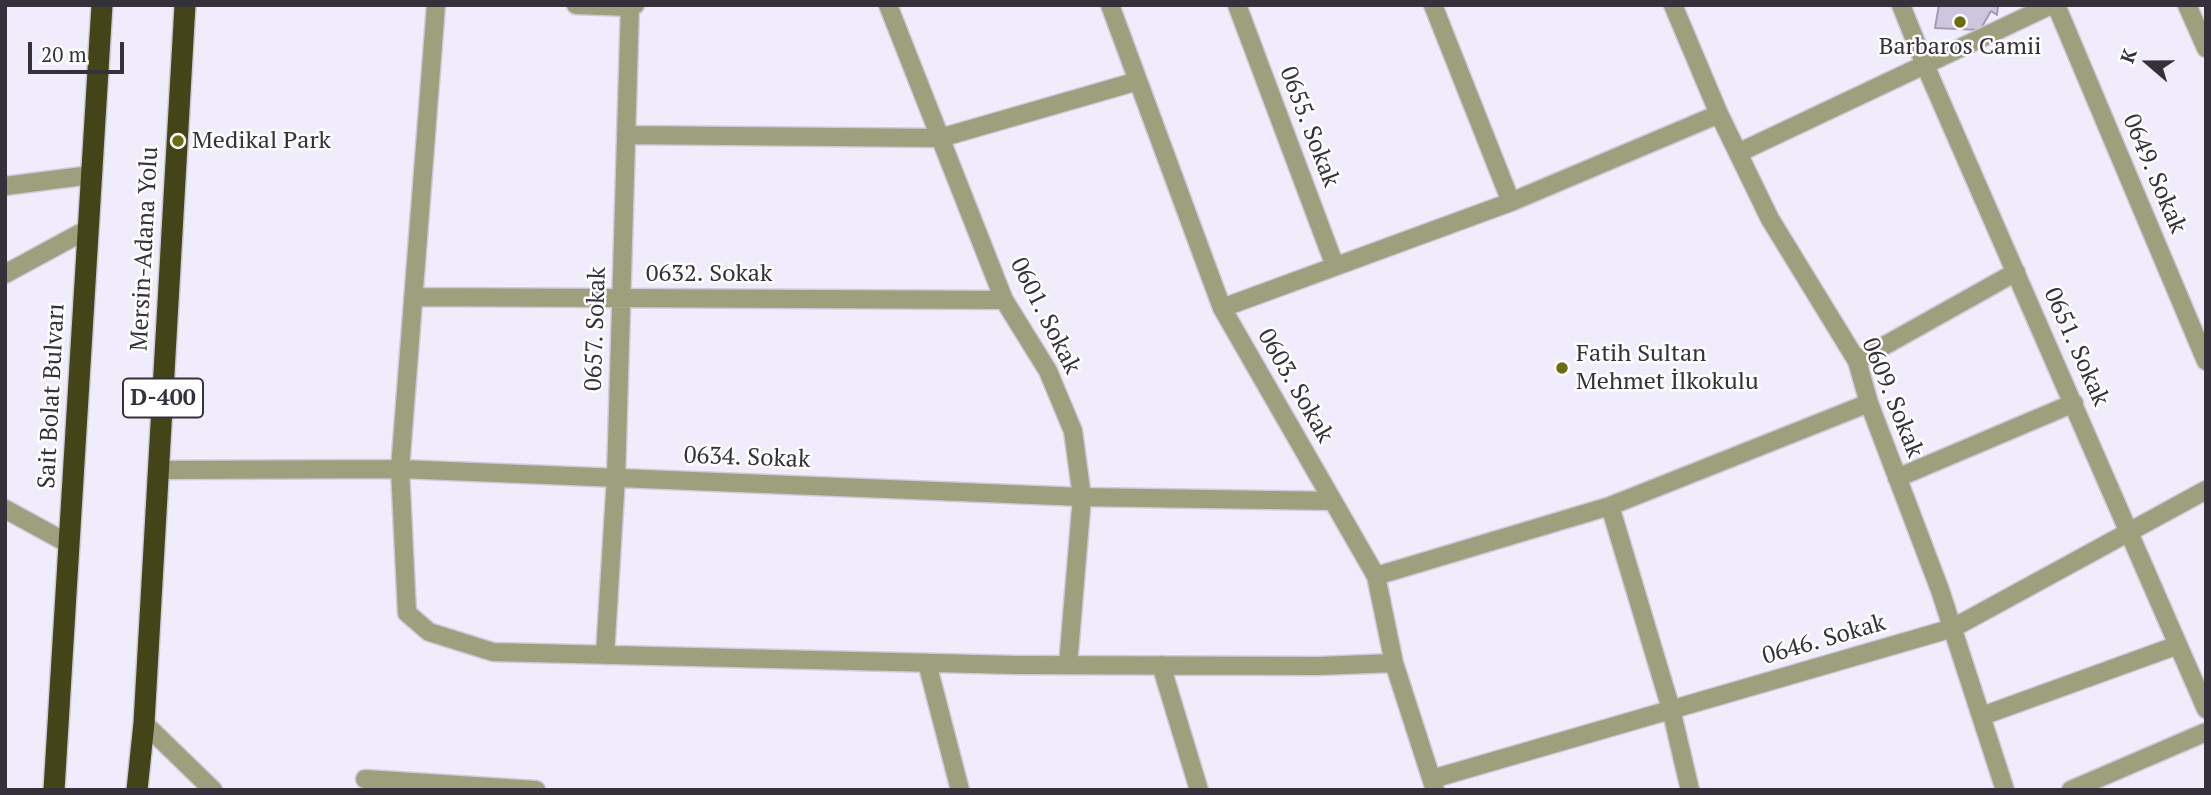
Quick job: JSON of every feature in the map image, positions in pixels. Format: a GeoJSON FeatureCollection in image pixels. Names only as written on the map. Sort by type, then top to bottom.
{"type":"FeatureCollection","features":[{"type":"Feature","properties":{"kind":"highway","name":"Sait Bolat Bulvarı"},"geometry":{"type":"LineString","coordinates":[[54,790],[102,5]]}},
{"type":"Feature","properties":{"kind":"highway","name":"Mersin-Adana Yolu"},"geometry":{"type":"LineString","coordinates":[[137,790],[144,723],[185,5]]}},
{"type":"Feature","properties":{"kind":"street"},"geometry":{"type":"LineString","coordinates":[[436,5],[400,469],[407,613],[429,632],[493,652],[1068,665],[1394,663]]}},
{"type":"Feature","properties":{"kind":"street"},"geometry":{"type":"LineString","coordinates":[[576,5],[631,6]]}},
{"type":"Feature","properties":{"kind":"street","name":"0601. Sokak"},"geometry":{"type":"LineString","coordinates":[[888,5],[1004,300],[1048,371],[1073,432],[1082,497],[1068,665]]}},
{"type":"Feature","properties":{"kind":"street","name":"0603. Sokak"},"geometry":{"type":"LineString","coordinates":[[1110,5],[1222,308],[1376,576],[1394,663],[1433,784]]}},
{"type":"Feature","properties":{"kind":"street","name":"0655. Sokak"},"geometry":{"type":"LineString","coordinates":[[1237,5],[1335,266]]}},
{"type":"Feature","properties":{"kind":"street"},"geometry":{"type":"LineString","coordinates":[[1433,5],[1511,202]]}},
{"type":"Feature","properties":{"kind":"street","name":"0609. Sokak"},"geometry":{"type":"LineString","coordinates":[[1673,5],[1719,114],[1770,219],[1857,361],[1869,403],[1952,628],[2005,790]]}},
{"type":"Feature","properties":{"kind":"street","name":"0651. Sokak"},"geometry":{"type":"LineString","coordinates":[[1901,5],[2206,709]]}},
{"type":"Feature","properties":{"kind":"street"},"geometry":{"type":"LineString","coordinates":[[1738,153],[2051,5]]}},
{"type":"Feature","properties":{"kind":"street","name":"0649. Sokak"},"geometry":{"type":"LineString","coordinates":[[2056,5],[2206,362]]}},
{"type":"Feature","properties":{"kind":"street"},"geometry":{"type":"LineString","coordinates":[[2187,5],[2206,48]]}},
{"type":"Feature","properties":{"kind":"street","name":"0657. Sokak"},"geometry":{"type":"LineString","coordinates":[[605,654],[616,477],[631,6]]}},
{"type":"Feature","properties":{"kind":"street"},"geometry":{"type":"LineString","coordinates":[[626,135],[940,138],[1138,81]]}},
{"type":"Feature","properties":{"kind":"street"},"geometry":{"type":"LineString","coordinates":[[1222,308],[1511,202],[1719,114]]}},
{"type":"Feature","properties":{"kind":"street"},"geometry":{"type":"LineString","coordinates":[[5,186],[91,175]]}},
{"type":"Feature","properties":{"kind":"street"},"geometry":{"type":"LineString","coordinates":[[5,274],[88,229]]}},
{"type":"Feature","properties":{"kind":"street"},"geometry":{"type":"LineString","coordinates":[[1857,361],[2017,272]]}},
{"type":"Feature","properties":{"kind":"street","name":"0632. Sokak"},"geometry":{"type":"LineString","coordinates":[[414,297],[1004,300]]}},
{"type":"Feature","properties":{"kind":"street"},"geometry":{"type":"LineString","coordinates":[[1376,576],[1610,506],[1869,403]]}},
{"type":"Feature","properties":{"kind":"street"},"geometry":{"type":"LineString","coordinates":[[1897,478],[2074,403]]}},
{"type":"Feature","properties":{"kind":"street","name":"0634. Sokak"},"geometry":{"type":"LineString","coordinates":[[158,470],[400,469],[1082,497],[1333,501]]}},
{"type":"Feature","properties":{"kind":"street","name":"0646. Sokak"},"geometry":{"type":"LineString","coordinates":[[1433,784],[1671,709],[1952,628],[2206,490]]}},
{"type":"Feature","properties":{"kind":"street"},"geometry":{"type":"LineString","coordinates":[[1610,506],[1671,709],[1690,790]]}},
{"type":"Feature","properties":{"kind":"street"},"geometry":{"type":"LineString","coordinates":[[5,509],[69,544]]}},
{"type":"Feature","properties":{"kind":"street"},"geometry":{"type":"LineString","coordinates":[[1982,716],[2178,645]]}},
{"type":"Feature","properties":{"kind":"street"},"geometry":{"type":"LineString","coordinates":[[927,663],[960,790]]}},
{"type":"Feature","properties":{"kind":"street"},"geometry":{"type":"LineString","coordinates":[[1161,665],[1199,790]]}},
{"type":"Feature","properties":{"kind":"street"},"geometry":{"type":"LineString","coordinates":[[144,723],[213,790]]}},
{"type":"Feature","properties":{"kind":"street"},"geometry":{"type":"LineString","coordinates":[[2071,790],[2206,732]]}},
{"type":"Feature","properties":{"kind":"street"},"geometry":{"type":"LineString","coordinates":[[365,779],[536,790]]}},
{"type":"Feature","properties":{"kind":"building","name":"Barbaros Camii"},"geometry":{"type":"Polygon","coordinates":[[[1939,5],[1998,5],[1997,15],[1991,11],[1980,30],[1935,28],[1939,5]]]}},
{"type":"Feature","properties":{"kind":"place","name":"Barbaros Camii"},"geometry":{"type":"Point","coordinates":[1960,22]}},
{"type":"Feature","properties":{"kind":"place","name":"Medikal Park"},"geometry":{"type":"Point","coordinates":[178,141]}},
{"type":"Feature","properties":{"kind":"place","name":"Fatih Sultan Mehmet İlkokulu"},"geometry":{"type":"Point","coordinates":[1562,368]}}]}
